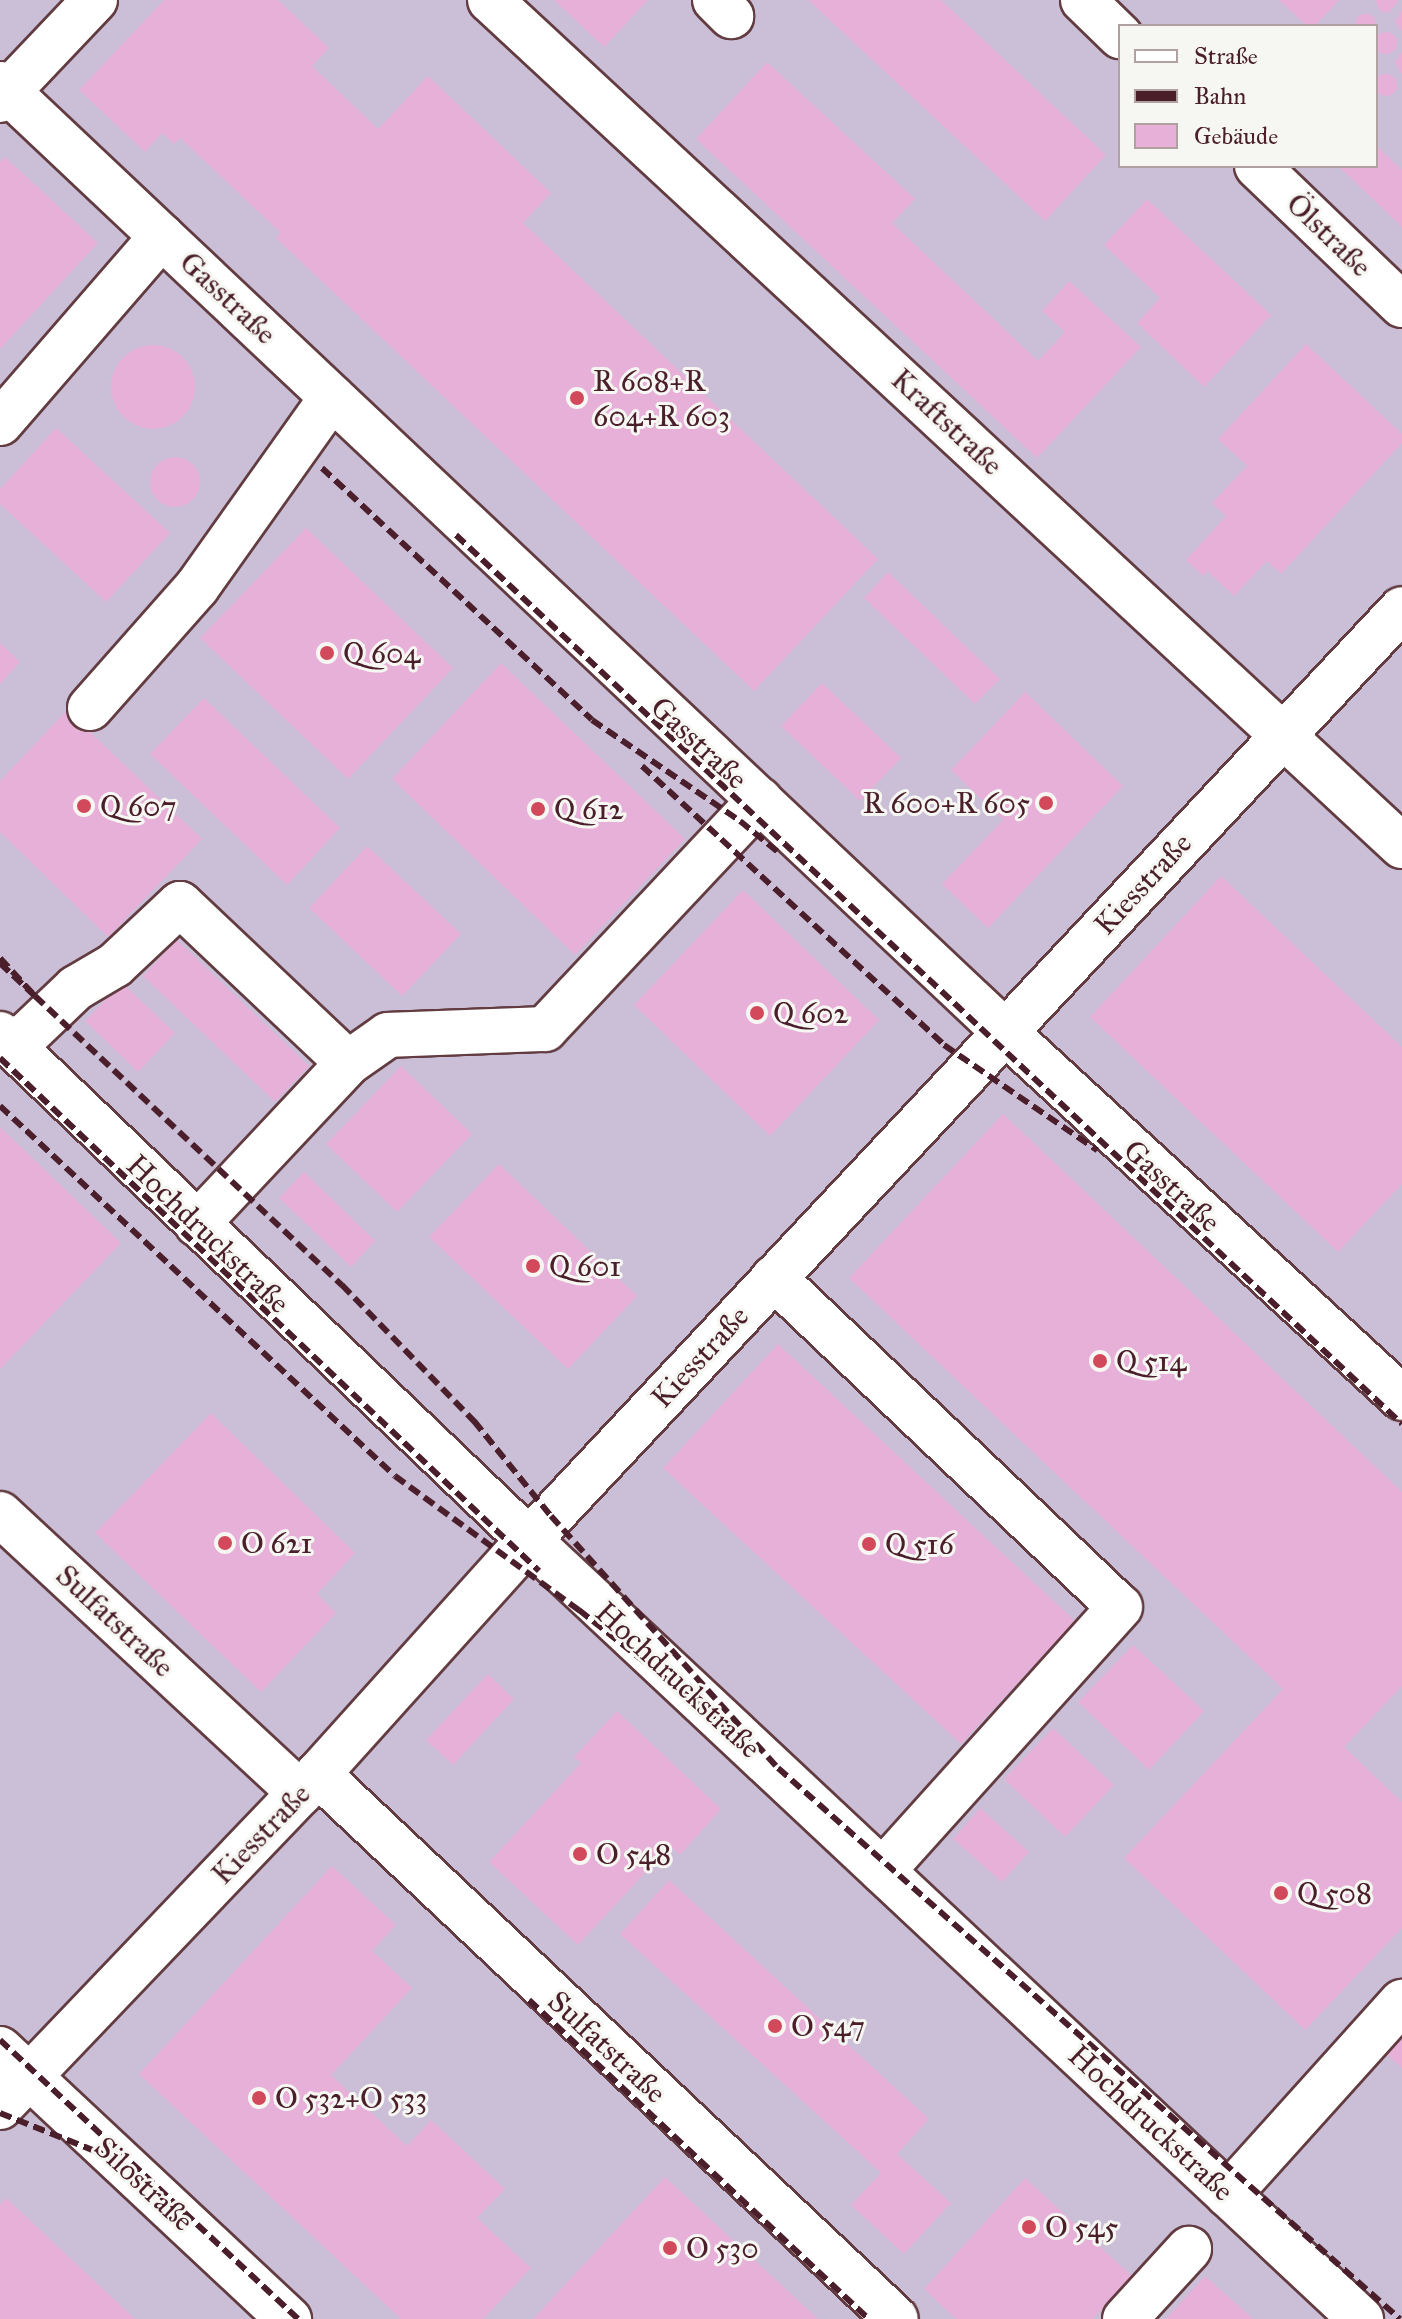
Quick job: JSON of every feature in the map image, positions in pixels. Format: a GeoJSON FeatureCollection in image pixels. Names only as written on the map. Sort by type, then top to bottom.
{"type":"FeatureCollection","features":[{"type":"Feature","properties":{"kind":"street"},"geometry":{"type":"LineString","coordinates":[[3,92],[95,0]]}},
{"type":"Feature","properties":{"kind":"street","name":"Kraftstraße"},"geometry":{"type":"LineString","coordinates":[[490,0],[1402,846]]}},
{"type":"Feature","properties":{"kind":"street"},"geometry":{"type":"LineString","coordinates":[[1083,0],[1118,34]]}},
{"type":"Feature","properties":{"kind":"street","name":"Gasstraße"},"geometry":{"type":"LineString","coordinates":[[3,92],[162,236],[1005,1032],[1402,1398]]}},
{"type":"Feature","properties":{"kind":"street","name":"Ölstraße"},"geometry":{"type":"LineString","coordinates":[[1259,168],[1402,305]]}},
{"type":"Feature","properties":{"kind":"street"},"geometry":{"type":"LineString","coordinates":[[0,423],[162,236]]}},
{"type":"Feature","properties":{"kind":"street"},"geometry":{"type":"LineString","coordinates":[[90,708],[197,587],[332,397]]}},
{"type":"Feature","properties":{"kind":"street","name":"Kiesstraße"},"geometry":{"type":"LineString","coordinates":[[0,2107],[14,2062],[309,1784],[529,1540],[1402,609]]}},
{"type":"Feature","properties":{"kind":"street"},"geometry":{"type":"LineString","coordinates":[[197,1224],[348,1063],[388,1035],[545,1029],[760,800]]}},
{"type":"Feature","properties":{"kind":"street"},"geometry":{"type":"LineString","coordinates":[[7,1041],[76,988],[115,965],[180,904],[348,1063]]}},
{"type":"Feature","properties":{"kind":"street","name":"Hochdruckstraße"},"geometry":{"type":"LineString","coordinates":[[7,1041],[529,1540],[1361,2319]]}},
{"type":"Feature","properties":{"kind":"street"},"geometry":{"type":"LineString","coordinates":[[774,1278],[1120,1607],[882,1871]]}},
{"type":"Feature","properties":{"kind":"street","name":"Sulfatstraße"},"geometry":{"type":"LineString","coordinates":[[0,1514],[309,1784],[896,2319]]}},
{"type":"Feature","properties":{"kind":"street"},"geometry":{"type":"LineString","coordinates":[[1228,2195],[1402,2002]]}},
{"type":"Feature","properties":{"kind":"street","name":"Silostraße"},"geometry":{"type":"LineString","coordinates":[[14,2062],[289,2319]]}},
{"type":"Feature","properties":{"kind":"street"},"geometry":{"type":"LineString","coordinates":[[1125,2319],[1189,2249]]}},
{"type":"Feature","properties":{"kind":"shaded area"},"geometry":{"type":"Polygon","coordinates":[[[0,0],[1402,0],[1402,2319],[0,2319],[0,0]]]}},
{"type":"Feature","properties":{"kind":"building","name":"R 608+R 604+R 603"},"geometry":{"type":"Polygon","coordinates":[[[164,0],[278,0],[329,48],[312,66],[378,129],[428,76],[551,193],[523,223],[878,559],[754,691],[276,238],[281,233],[180,138],[174,144],[162,133],[145,152],[79,90],[164,0]]]}},
{"type":"Feature","properties":{"kind":"building"},"geometry":{"type":"Polygon","coordinates":[[[554,0],[648,0],[604,47],[554,0]]]}},
{"type":"Feature","properties":{"kind":"building"},"geometry":{"type":"Polygon","coordinates":[[[808,0],[941,0],[1106,155],[1045,221],[808,0]]]}},
{"type":"Feature","properties":{"kind":"building"},"geometry":{"type":"Polygon","coordinates":[[[1279,0],[1339,0],[1317,24],[1305,24],[1279,0]]]}},
{"type":"Feature","properties":{"kind":"building"},"geometry":{"type":"Polygon","coordinates":[[[1375,0],[1398,2],[1388,13],[1380,11],[1375,0]]]}},
{"type":"Feature","properties":{"kind":"building"},"geometry":{"type":"Polygon","coordinates":[[[1402,10],[1402,31],[1395,22],[1402,10]]]}},
{"type":"Feature","properties":{"kind":"building"},"geometry":{"type":"Polygon","coordinates":[[[1366,13],[1374,17],[1376,24],[1355,24],[1358,16],[1366,13]]]}},
{"type":"Feature","properties":{"kind":"building"},"geometry":{"type":"Polygon","coordinates":[[[1386,32],[1396,39],[1394,51],[1386,54],[1378,51],[1378,35],[1386,32]]]}},
{"type":"Feature","properties":{"kind":"building"},"geometry":{"type":"Polygon","coordinates":[[[1402,52],[1402,74],[1395,62],[1402,52]]]}},
{"type":"Feature","properties":{"kind":"building"},"geometry":{"type":"Polygon","coordinates":[[[767,62],[915,199],[892,223],[1038,361],[1065,332],[1042,311],[1069,281],[1141,347],[1037,458],[696,139],[767,62]]]}},
{"type":"Feature","properties":{"kind":"building"},"geometry":{"type":"Polygon","coordinates":[[[1386,74],[1396,81],[1394,93],[1386,96],[1378,93],[1378,77],[1386,74]]]}},
{"type":"Feature","properties":{"kind":"building"},"geometry":{"type":"Polygon","coordinates":[[[1378,147],[1402,170],[1402,227],[1340,168],[1378,168],[1378,147]]]}},
{"type":"Feature","properties":{"kind":"building"},"geometry":{"type":"Polygon","coordinates":[[[5,157],[98,243],[0,349],[0,162],[5,157]]]}},
{"type":"Feature","properties":{"kind":"building"},"geometry":{"type":"Polygon","coordinates":[[[1147,199],[1271,315],[1204,387],[1137,323],[1160,298],[1104,245],[1147,199]]]}},
{"type":"Feature","properties":{"kind":"building"},"geometry":{"type":"Polygon","coordinates":[[[1306,344],[1402,434],[1402,443],[1281,574],[1267,561],[1234,596],[1207,571],[1203,576],[1186,560],[1226,516],[1212,503],[1247,466],[1218,439],[1306,344]]]}},
{"type":"Feature","properties":{"kind":"building"},"geometry":{"type":"Polygon","coordinates":[[[153,345],[169,348],[183,357],[192,371],[195,387],[192,403],[183,417],[169,426],[153,429],[137,426],[123,417],[114,403],[111,387],[114,371],[123,357],[137,348],[153,345]]]}},
{"type":"Feature","properties":{"kind":"building"},"geometry":{"type":"Polygon","coordinates":[[[56,428],[170,533],[106,602],[0,504],[0,489],[56,428]]]}},
{"type":"Feature","properties":{"kind":"building"},"geometry":{"type":"Polygon","coordinates":[[[165,458],[185,458],[199,472],[199,492],[185,506],[165,506],[151,492],[151,472],[165,458]]]}},
{"type":"Feature","properties":{"kind":"building","name":"Q 604"},"geometry":{"type":"Polygon","coordinates":[[[306,528],[453,668],[348,779],[200,638],[306,528]]]}},
{"type":"Feature","properties":{"kind":"building"},"geometry":{"type":"Polygon","coordinates":[[[888,572],[1000,679],[975,704],[864,598],[888,572]]]}},
{"type":"Feature","properties":{"kind":"building"},"geometry":{"type":"Polygon","coordinates":[[[0,643],[20,662],[0,684],[0,643]]]}},
{"type":"Feature","properties":{"kind":"building","name":"Q 612"},"geometry":{"type":"Polygon","coordinates":[[[501,663],[685,839],[575,955],[392,779],[501,663]]]}},
{"type":"Feature","properties":{"kind":"building"},"geometry":{"type":"Polygon","coordinates":[[[822,683],[901,758],[860,801],[781,726],[822,683]]]}},
{"type":"Feature","properties":{"kind":"building","name":"R 600+R 605"},"geometry":{"type":"Polygon","coordinates":[[[1025,692],[1123,786],[988,928],[942,884],[1003,820],[951,770],[1025,692]]]}},
{"type":"Feature","properties":{"kind":"building"},"geometry":{"type":"Polygon","coordinates":[[[204,698],[340,828],[287,885],[150,754],[204,698]]]}},
{"type":"Feature","properties":{"kind":"building","name":"Q 607"},"geometry":{"type":"Polygon","coordinates":[[[67,710],[202,839],[108,937],[0,832],[0,781],[67,710]]]}},
{"type":"Feature","properties":{"kind":"building"},"geometry":{"type":"Polygon","coordinates":[[[367,846],[461,934],[402,996],[309,908],[367,846]]]}},
{"type":"Feature","properties":{"kind":"building"},"geometry":{"type":"Polygon","coordinates":[[[1221,876],[1402,1047],[1402,1184],[1338,1252],[1090,1017],[1221,876]]]}},
{"type":"Feature","properties":{"kind":"building","name":"Q 602"},"geometry":{"type":"Polygon","coordinates":[[[743,890],[879,1020],[770,1136],[634,1005],[743,890]]]}},
{"type":"Feature","properties":{"kind":"building"},"geometry":{"type":"Polygon","coordinates":[[[177,940],[309,1066],[275,1102],[143,976],[177,940]]]}},
{"type":"Feature","properties":{"kind":"building"},"geometry":{"type":"Polygon","coordinates":[[[122,983],[175,1033],[138,1072],[85,1021],[122,983]]]}},
{"type":"Feature","properties":{"kind":"building"},"geometry":{"type":"Polygon","coordinates":[[[401,1066],[472,1134],[397,1212],[326,1144],[401,1066]]]}},
{"type":"Feature","properties":{"kind":"building"},"geometry":{"type":"Polygon","coordinates":[[[1003,1114],[1402,1492],[1402,1686],[1344,1747],[1402,1802],[1402,1928],[1305,2030],[1124,1858],[1283,1689],[849,1278],[1003,1114]]]}},
{"type":"Feature","properties":{"kind":"building"},"geometry":{"type":"Polygon","coordinates":[[[0,1127],[121,1243],[0,1369],[0,1127]]]}},
{"type":"Feature","properties":{"kind":"building","name":"Q 601"},"geometry":{"type":"Polygon","coordinates":[[[499,1164],[637,1296],[568,1369],[429,1237],[499,1164]]]}},
{"type":"Feature","properties":{"kind":"building"},"geometry":{"type":"Polygon","coordinates":[[[304,1172],[375,1241],[351,1267],[279,1198],[304,1172]]]}},
{"type":"Feature","properties":{"kind":"building","name":"Q 516"},"geometry":{"type":"Polygon","coordinates":[[[778,1344],[1075,1621],[961,1744],[663,1468],[778,1344]]]}},
{"type":"Feature","properties":{"kind":"building","name":"O 621"},"geometry":{"type":"Polygon","coordinates":[[[211,1413],[355,1553],[317,1594],[336,1613],[261,1692],[95,1533],[211,1413]]]}},
{"type":"Feature","properties":{"kind":"building"},"geometry":{"type":"Polygon","coordinates":[[[1133,1645],[1204,1711],[1149,1770],[1078,1702],[1133,1645]]]}},
{"type":"Feature","properties":{"kind":"building"},"geometry":{"type":"Polygon","coordinates":[[[488,1674],[514,1699],[453,1765],[426,1740],[488,1674]]]}},
{"type":"Feature","properties":{"kind":"building","name":"O 548"},"geometry":{"type":"Polygon","coordinates":[[[617,1711],[721,1809],[680,1855],[670,1846],[578,1945],[489,1862],[581,1763],[574,1757],[617,1711]]]}},
{"type":"Feature","properties":{"kind":"building"},"geometry":{"type":"Polygon","coordinates":[[[1053,1728],[1114,1785],[1065,1837],[1004,1779],[1053,1728]]]}},
{"type":"Feature","properties":{"kind":"building"},"geometry":{"type":"Polygon","coordinates":[[[980,1808],[1029,1852],[1002,1882],[953,1839],[980,1808]]]}},
{"type":"Feature","properties":{"kind":"building","name":"O 532+O 533"},"geometry":{"type":"Polygon","coordinates":[[[332,1866],[396,1925],[372,1951],[412,1988],[331,2075],[407,2146],[431,2120],[505,2189],[477,2218],[531,2268],[483,2319],[401,2319],[139,2074],[332,1866]]]}},
{"type":"Feature","properties":{"kind":"building","name":"O 547"},"geometry":{"type":"Polygon","coordinates":[[[669,1880],[929,2119],[897,2154],[951,2203],[904,2254],[851,2205],[881,2173],[620,1934],[669,1880]]]}},
{"type":"Feature","properties":{"kind":"building"},"geometry":{"type":"Polygon","coordinates":[[[1402,2036],[1402,2068],[1386,2054],[1402,2036]]]}},
{"type":"Feature","properties":{"kind":"building","name":"O 530"},"geometry":{"type":"Polygon","coordinates":[[[665,2177],[818,2319],[533,2319],[665,2177]]]}},
{"type":"Feature","properties":{"kind":"building","name":"O 545"},"geometry":{"type":"Polygon","coordinates":[[[1025,2178],[1132,2276],[1093,2319],[956,2319],[924,2289],[1025,2178]]]}},
{"type":"Feature","properties":{"kind":"building"},"geometry":{"type":"Polygon","coordinates":[[[6,2198],[135,2319],[0,2319],[0,2205],[6,2198]]]}},
{"type":"Feature","properties":{"kind":"building"},"geometry":{"type":"Polygon","coordinates":[[[1205,2276],[1253,2319],[1166,2319],[1205,2276]]]}},
{"type":"Feature","properties":{"kind":"railway"},"geometry":{"type":"LineString","coordinates":[[322,468],[592,720],[740,821],[778,852]]}},
{"type":"Feature","properties":{"kind":"railway"},"geometry":{"type":"LineString","coordinates":[[456,535],[1402,1424]]}},
{"type":"Feature","properties":{"kind":"railway"},"geometry":{"type":"LineString","coordinates":[[642,766],[944,1045],[1097,1150]]}},
{"type":"Feature","properties":{"kind":"railway"},"geometry":{"type":"LineString","coordinates":[[0,958],[35,996],[0,963]]}},
{"type":"Feature","properties":{"kind":"railway"},"geometry":{"type":"LineString","coordinates":[[35,996],[342,1285],[474,1421],[551,1516],[778,1768],[1400,2319]]}},
{"type":"Feature","properties":{"kind":"railway"},"geometry":{"type":"LineString","coordinates":[[0,1058],[539,1571]]}},
{"type":"Feature","properties":{"kind":"railway"},"geometry":{"type":"LineString","coordinates":[[0,1106],[395,1476],[579,1610],[738,1736]]}},
{"type":"Feature","properties":{"kind":"railway"},"geometry":{"type":"LineString","coordinates":[[529,2000],[869,2319]]}},
{"type":"Feature","properties":{"kind":"railway"},"geometry":{"type":"LineString","coordinates":[[0,2040],[298,2319]]}},
{"type":"Feature","properties":{"kind":"railway"},"geometry":{"type":"LineString","coordinates":[[0,2113],[125,2163]]}},
{"type":"Feature","properties":{"kind":"place","name":"R 608+R 604+R 603"},"geometry":{"type":"Point","coordinates":[577,398]}},
{"type":"Feature","properties":{"kind":"place","name":"Q 604"},"geometry":{"type":"Point","coordinates":[327,653]}},
{"type":"Feature","properties":{"kind":"place","name":"R 600+R 605"},"geometry":{"type":"Point","coordinates":[1046,803]}},
{"type":"Feature","properties":{"kind":"place","name":"Q 607"},"geometry":{"type":"Point","coordinates":[84,806]}},
{"type":"Feature","properties":{"kind":"place","name":"Q 612"},"geometry":{"type":"Point","coordinates":[538,809]}},
{"type":"Feature","properties":{"kind":"place","name":"Q 602"},"geometry":{"type":"Point","coordinates":[757,1013]}},
{"type":"Feature","properties":{"kind":"place","name":"Q 601"},"geometry":{"type":"Point","coordinates":[533,1266]}},
{"type":"Feature","properties":{"kind":"place","name":"Q 514"},"geometry":{"type":"Point","coordinates":[1100,1361]}},
{"type":"Feature","properties":{"kind":"place","name":"O 621"},"geometry":{"type":"Point","coordinates":[225,1543]}},
{"type":"Feature","properties":{"kind":"place","name":"Q 516"},"geometry":{"type":"Point","coordinates":[869,1544]}},
{"type":"Feature","properties":{"kind":"place","name":"O 548"},"geometry":{"type":"Point","coordinates":[580,1854]}},
{"type":"Feature","properties":{"kind":"place","name":"Q 508"},"geometry":{"type":"Point","coordinates":[1281,1893]}},
{"type":"Feature","properties":{"kind":"place","name":"O 547"},"geometry":{"type":"Point","coordinates":[775,2026]}},
{"type":"Feature","properties":{"kind":"place","name":"O 532+O 533"},"geometry":{"type":"Point","coordinates":[259,2098]}},
{"type":"Feature","properties":{"kind":"place","name":"O 545"},"geometry":{"type":"Point","coordinates":[1029,2227]}},
{"type":"Feature","properties":{"kind":"place","name":"O 530"},"geometry":{"type":"Point","coordinates":[670,2248]}}]}
